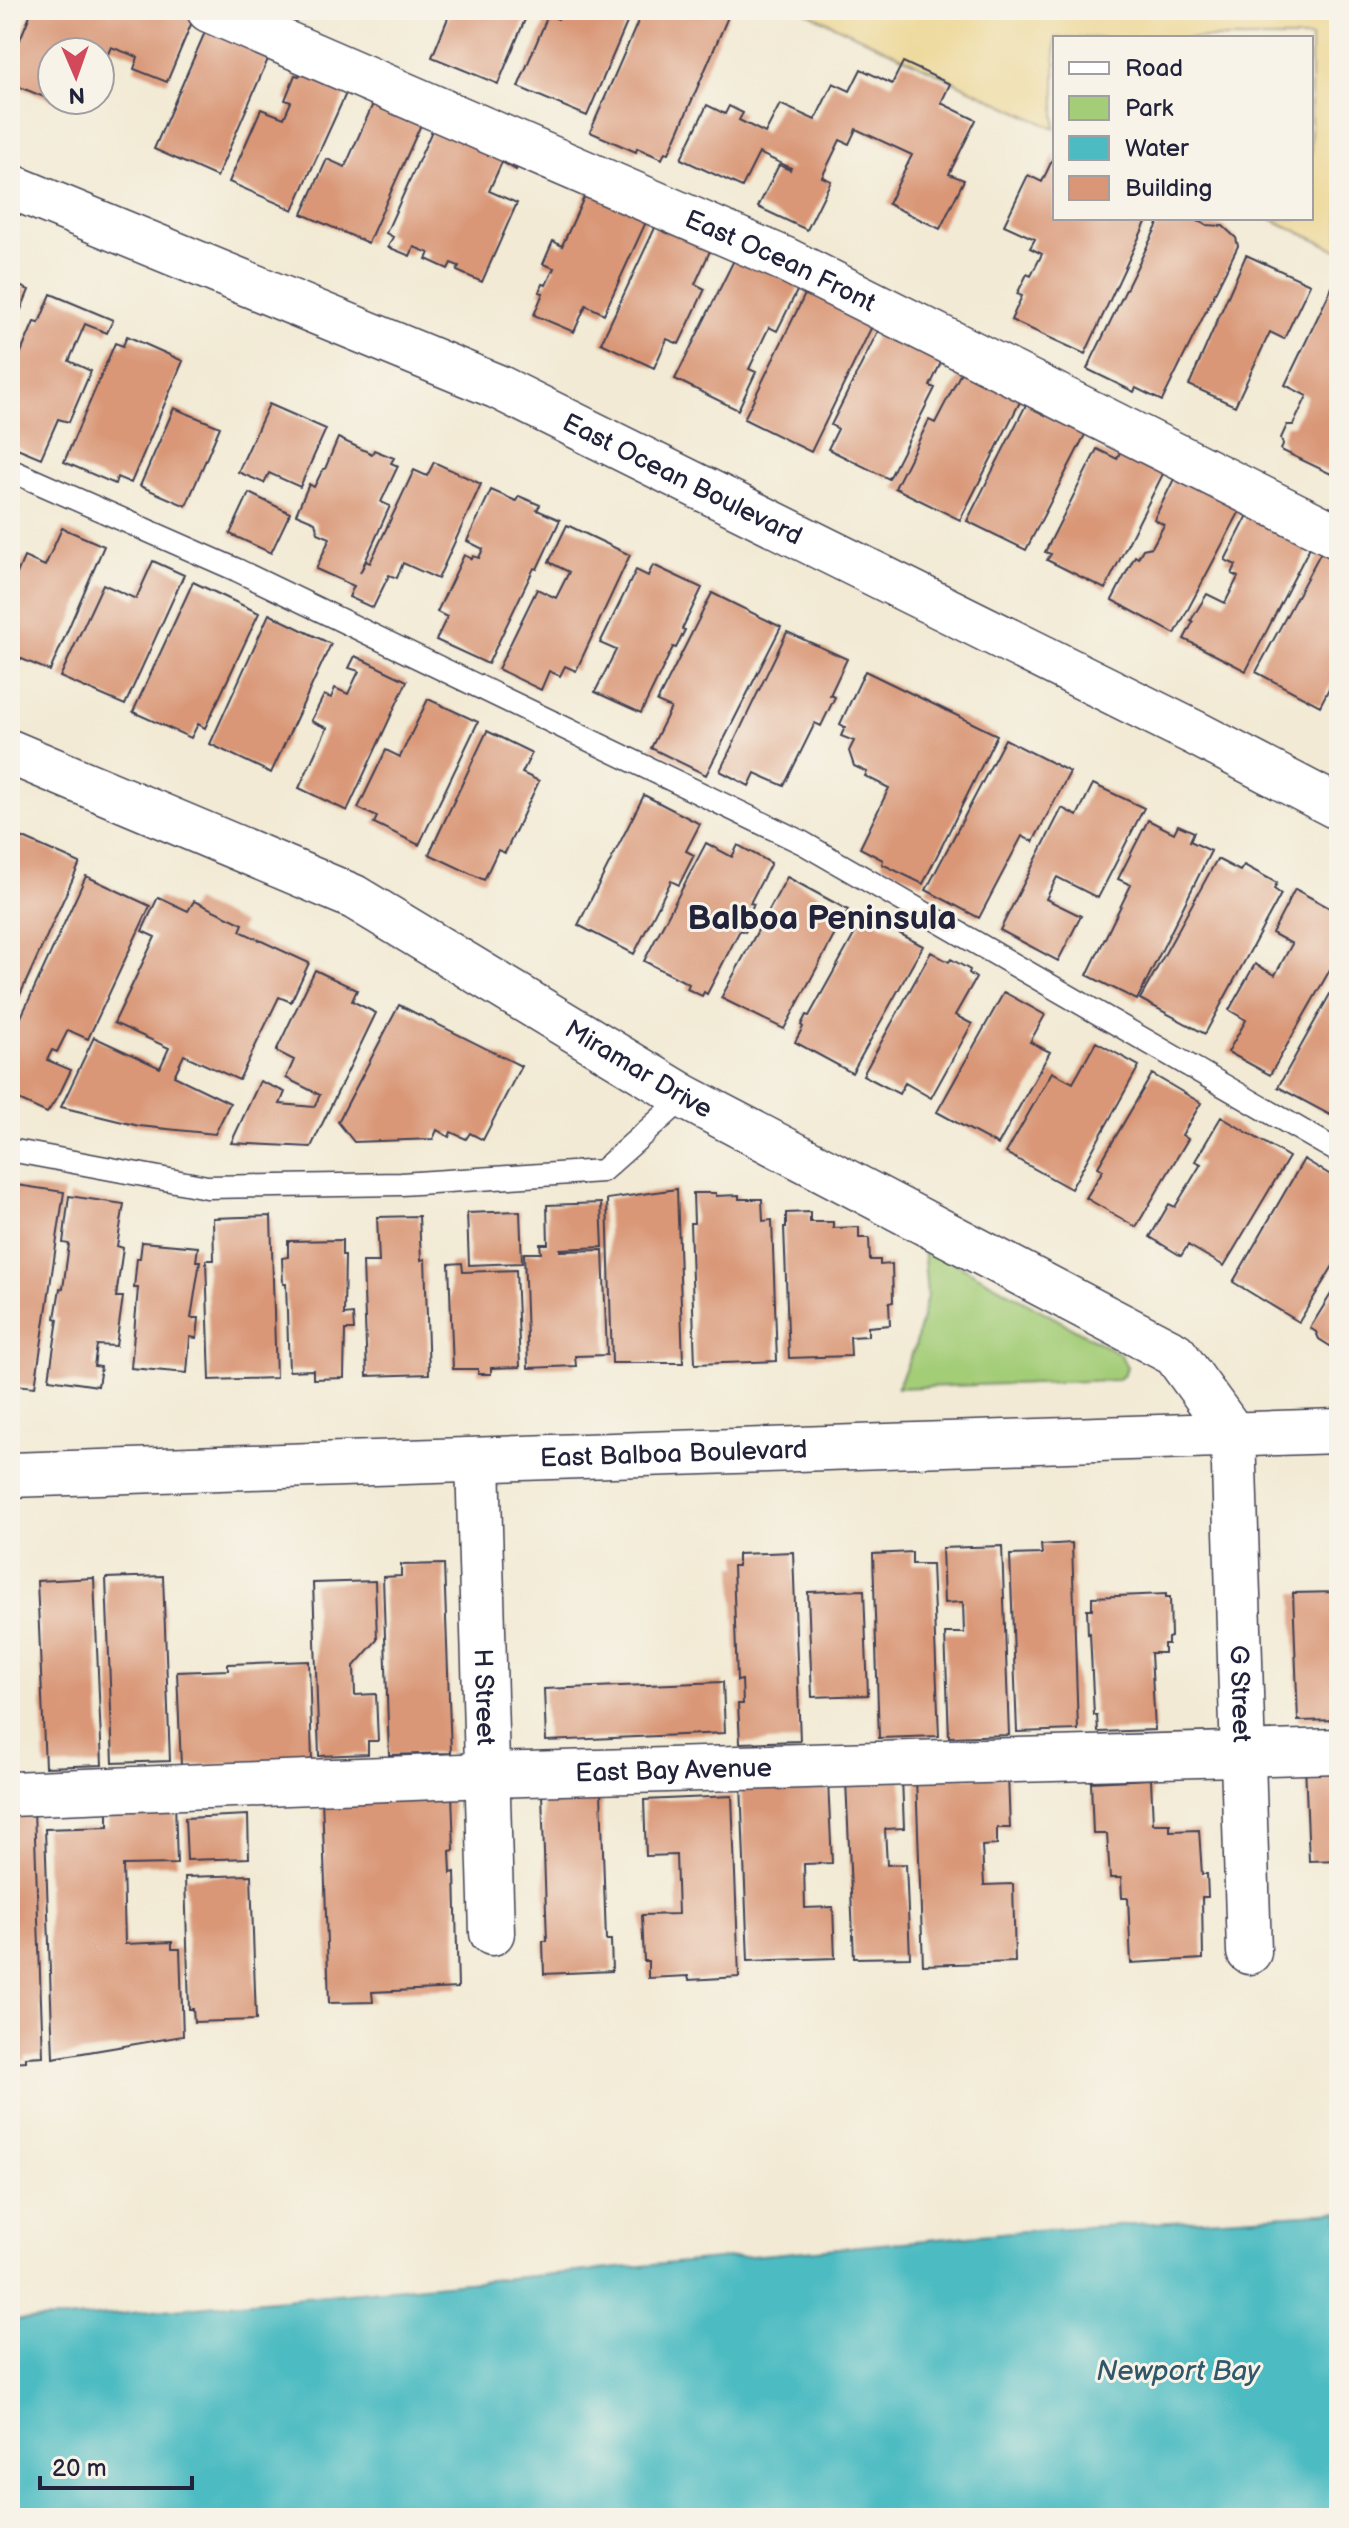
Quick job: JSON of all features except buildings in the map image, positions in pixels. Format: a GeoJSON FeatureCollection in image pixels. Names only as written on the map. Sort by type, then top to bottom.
{"type":"FeatureCollection","features":[{"type":"Feature","properties":{"kind":"street","name":"East Ocean Front"},"geometry":{"type":"LineString","coordinates":[[209,10],[784,259],[1339,537]]}},
{"type":"Feature","properties":{"kind":"street","name":"East Ocean Boulevard"},"geometry":{"type":"LineString","coordinates":[[10,186],[498,387],[1195,733],[1339,808]]}},
{"type":"Feature","properties":{"kind":"street","name":"Miramar Drive"},"geometry":{"type":"LineString","coordinates":[[10,752],[354,897],[685,1097],[1175,1354],[1233,1434]]}},
{"type":"Feature","properties":{"kind":"street","name":"East Balboa Boulevard"},"geometry":{"type":"LineString","coordinates":[[10,1475],[1339,1431]]}},
{"type":"Feature","properties":{"kind":"street","name":"G Street"},"geometry":{"type":"LineString","coordinates":[[1233,1434],[1249,1952]]}},
{"type":"Feature","properties":{"kind":"street","name":"H Street"},"geometry":{"type":"LineString","coordinates":[[478,1461],[492,1933]]}},
{"type":"Feature","properties":{"kind":"street","name":"East Bay Avenue"},"geometry":{"type":"LineString","coordinates":[[10,1794],[487,1775],[1339,1751]]}},
{"type":"Feature","properties":{"kind":"lane"},"geometry":{"type":"LineString","coordinates":[[10,470],[237,570],[803,843],[1339,1152]]}},
{"type":"Feature","properties":{"kind":"lane"},"geometry":{"type":"LineString","coordinates":[[10,1150],[207,1187],[401,1184],[602,1171],[685,1097]]}},
{"type":"Feature","properties":{"kind":"green space"},"geometry":{"type":"Polygon","coordinates":[[[923,1245],[1120,1354],[1127,1367],[1124,1375],[1116,1380],[897,1388],[915,1347],[927,1296],[923,1245]]]}},
{"type":"Feature","properties":{"kind":"sand"},"geometry":{"type":"Polygon","coordinates":[[[802,10],[1339,10],[1339,251],[1273,220],[1313,220],[1313,36],[1053,36],[1053,128],[802,10]]]}},
{"type":"Feature","properties":{"kind":"water","name":"Newport Bay"},"geometry":{"type":"Polygon","coordinates":[[[1339,2212],[1339,2518],[10,2518],[10,2320],[65,2319],[1034,2230],[1339,2212]]]}},
{"type":"Feature","properties":{"kind":"district","name":"Balboa Peninsula"},"geometry":{"type":"Point","coordinates":[822,917]}}]}
